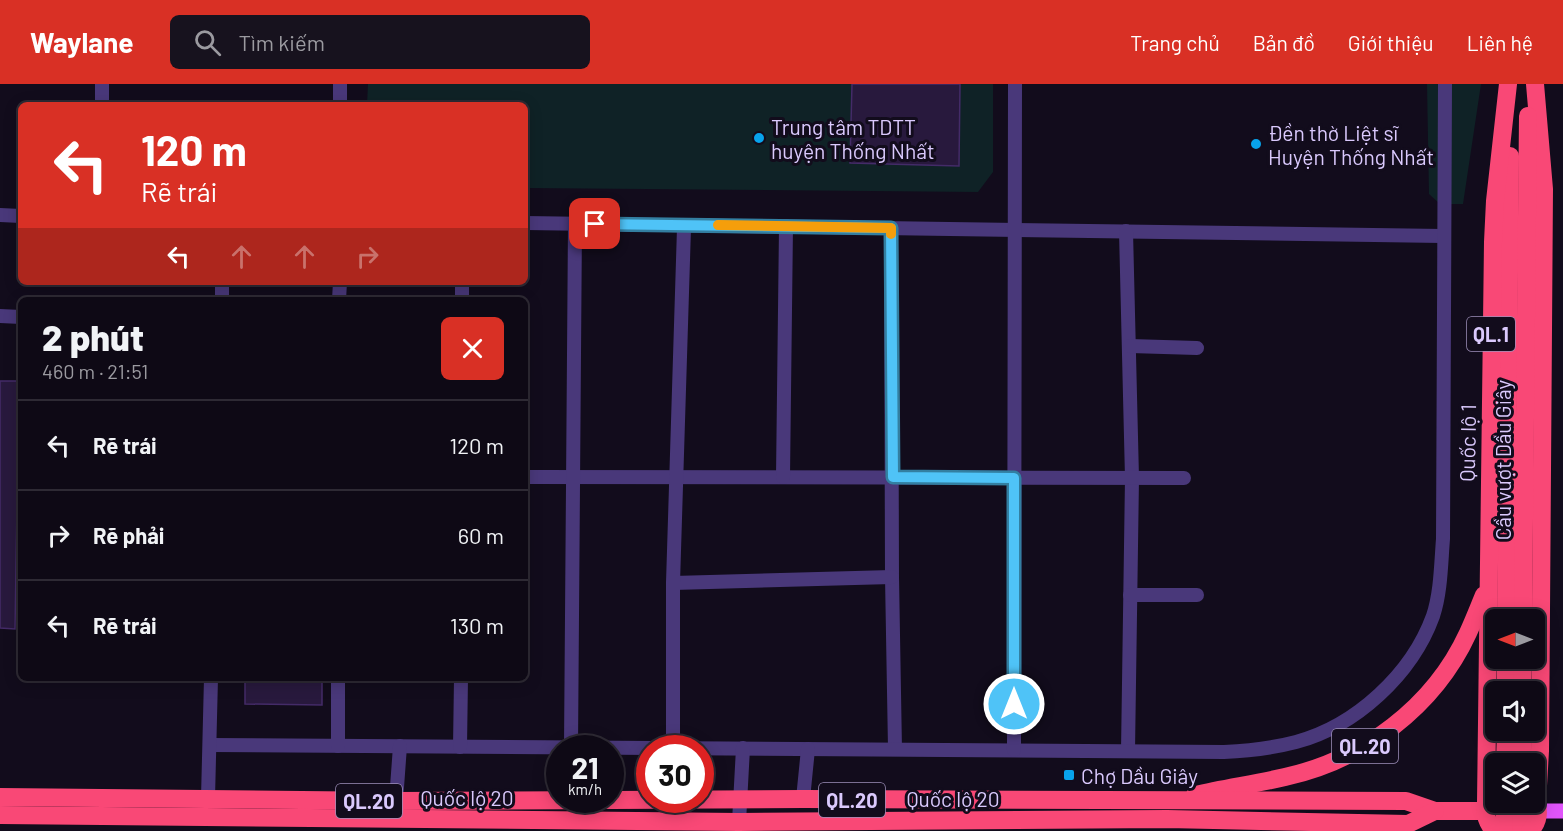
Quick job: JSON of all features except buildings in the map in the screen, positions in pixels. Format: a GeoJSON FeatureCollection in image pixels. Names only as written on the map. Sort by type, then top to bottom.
{"type":"FeatureCollection","features":[{"type":"Feature","properties":{"kind":"highway","name":"Cầu vượt Dầu Giây"},"geometry":{"type":"LineString","coordinates":[[1510,84],[1518,188],[1523,609]]}},
{"type":"Feature","properties":{"kind":"highway","name":"Quốc lộ 1"},"geometry":{"type":"LineString","coordinates":[[1489,814],[1488,585],[1493,242],[1495,201],[1510,84]]}},
{"type":"Feature","properties":{"kind":"highway","name":"Cầu vượt Dầu Giây"},"geometry":{"type":"LineString","coordinates":[[1506,609],[1518,188],[1528,84]]}},
{"type":"Feature","properties":{"kind":"highway","name":"QL.1"},"geometry":{"type":"LineString","coordinates":[[1521,831],[1534,814],[1540,740],[1544,189],[1535,84]]}},
{"type":"Feature","properties":{"kind":"highway","name":"QL.20"},"geometry":{"type":"LineString","coordinates":[[1167,811],[1234,785],[1285,777],[1316,768],[1354,752],[1383,735],[1418,704],[1446,671],[1468,634],[1488,585]]}},
{"type":"Feature","properties":{"kind":"highway","name":"Quốc lộ 20"},"geometry":{"type":"LineString","coordinates":[[0,797],[396,801],[803,800],[1167,811],[1408,824],[1435,811],[1489,814]]}},
{"type":"Feature","properties":{"kind":"highway","name":"QL.20"},"geometry":{"type":"LineString","coordinates":[[1167,811],[1226,831]]}},
{"type":"Feature","properties":{"kind":"highway","name":"Quốc lộ 20"},"geometry":{"type":"LineString","coordinates":[[0,815],[365,825],[687,826],[739,822],[1007,826],[1167,811]]}},
{"type":"Feature","properties":{"kind":"highway"},"geometry":{"type":"LineString","coordinates":[[1505,813],[1505,831]]}},
{"type":"Feature","properties":{"kind":"main road"},"geometry":{"type":"LineString","coordinates":[[1534,814],[1563,811]]}},
{"type":"Feature","properties":{"kind":"street"},"geometry":{"type":"LineString","coordinates":[[102,84],[102,102]]}},
{"type":"Feature","properties":{"kind":"street"},"geometry":{"type":"LineString","coordinates":[[340,84],[340,102]]}},
{"type":"Feature","properties":{"kind":"street"},"geometry":{"type":"LineString","coordinates":[[1014,750],[1015,84]]}},
{"type":"Feature","properties":{"kind":"street"},"geometry":{"type":"LineString","coordinates":[[714,748],[1246,751],[1297,742],[1343,722],[1387,687],[1423,639],[1434,614],[1440,575],[1443,538],[1445,84]]}},
{"type":"Feature","properties":{"kind":"street"},"geometry":{"type":"LineString","coordinates":[[0,215],[18,216]]}},
{"type":"Feature","properties":{"kind":"street"},"geometry":{"type":"LineString","coordinates":[[528,223],[1443,236]]}},
{"type":"Feature","properties":{"kind":"street"},"geometry":{"type":"LineString","coordinates":[[571,735],[575,224]]}},
{"type":"Feature","properties":{"kind":"street"},"geometry":{"type":"LineString","coordinates":[[673,735],[673,583],[684,226]]}},
{"type":"Feature","properties":{"kind":"street"},"geometry":{"type":"LineString","coordinates":[[783,477],[786,226]]}},
{"type":"Feature","properties":{"kind":"street"},"geometry":{"type":"LineString","coordinates":[[891,228],[895,749]]}},
{"type":"Feature","properties":{"kind":"street"},"geometry":{"type":"LineString","coordinates":[[1126,231],[1132,478],[1128,751]]}},
{"type":"Feature","properties":{"kind":"street"},"geometry":{"type":"LineString","coordinates":[[0,316],[18,317]]}},
{"type":"Feature","properties":{"kind":"street"},"geometry":{"type":"LineString","coordinates":[[1130,346],[1197,348]]}},
{"type":"Feature","properties":{"kind":"street"},"geometry":{"type":"LineString","coordinates":[[528,477],[1184,478]]}},
{"type":"Feature","properties":{"kind":"street"},"geometry":{"type":"LineString","coordinates":[[673,583],[892,577]]}},
{"type":"Feature","properties":{"kind":"street"},"geometry":{"type":"LineString","coordinates":[[1130,595],[1197,595]]}},
{"type":"Feature","properties":{"kind":"street"},"geometry":{"type":"LineString","coordinates":[[208,798],[211,681]]}},
{"type":"Feature","properties":{"kind":"street"},"geometry":{"type":"LineString","coordinates":[[338,681],[338,746]]}},
{"type":"Feature","properties":{"kind":"street"},"geometry":{"type":"LineString","coordinates":[[460,747],[461,681]]}},
{"type":"Feature","properties":{"kind":"street"},"geometry":{"type":"LineString","coordinates":[[210,745],[546,747]]}},
{"type":"Feature","properties":{"kind":"street"},"geometry":{"type":"LineString","coordinates":[[396,801],[400,746]]}},
{"type":"Feature","properties":{"kind":"street"},"geometry":{"type":"LineString","coordinates":[[739,822],[743,748]]}},
{"type":"Feature","properties":{"kind":"street"},"geometry":{"type":"LineString","coordinates":[[803,800],[808,749]]}},
{"type":"Feature","properties":{"kind":"green space","name":"Trung tâm TDTT huyện Thống Nhất"},"geometry":{"type":"Polygon","coordinates":[[[368,84],[993,84],[993,172],[978,192],[528,188],[528,102],[367,102],[368,84]]]}},
{"type":"Feature","properties":{"kind":"green space"},"geometry":{"type":"Polygon","coordinates":[[[1427,84],[1481,84],[1463,204],[1440,204],[1429,194],[1427,84]]]}},
{"type":"Feature","properties":{"kind":"slow traffic"},"geometry":{"type":"LineString","coordinates":[[718,225],[891,228],[891,234]]}},
{"type":"Feature","properties":{"kind":"place","name":"Trung tâm TDTT huyện Thống Nhất"},"geometry":{"type":"Point","coordinates":[759,138]}},
{"type":"Feature","properties":{"kind":"place","name":"Đền thờ Liệt sĩ Huyện Thống Nhất"},"geometry":{"type":"Point","coordinates":[1256,144]}},
{"type":"Feature","properties":{"kind":"place","name":"Chợ Dầu Giây"},"geometry":{"type":"Point","coordinates":[1069,775]}},
{"type":"Feature","properties":{"kind":"route"},"geometry":{"type":"LineString","coordinates":[[595,224],[891,228],[893,477],[1014,478],[1014,704]]}}]}
